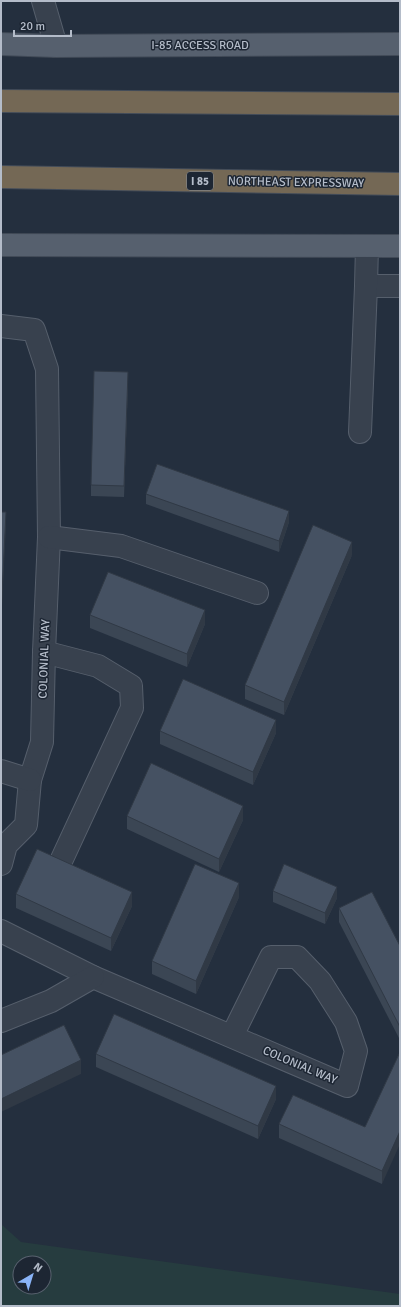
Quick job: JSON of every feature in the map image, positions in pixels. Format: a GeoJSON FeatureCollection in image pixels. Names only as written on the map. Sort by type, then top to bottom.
{"type":"FeatureCollection","features":[{"type":"Feature","properties":{"kind":"highway"},"geometry":{"type":"LineString","coordinates":[[1,101],[400,104]]}},
{"type":"Feature","properties":{"kind":"highway","name":"NORTHEAST EXPRESSWAY"},"geometry":{"type":"LineString","coordinates":[[1,177],[400,184]]}},
{"type":"Feature","properties":{"kind":"main road","name":"I-85 ACCESS ROAD"},"geometry":{"type":"LineString","coordinates":[[1,44],[56,46],[400,44]]}},
{"type":"Feature","properties":{"kind":"main road"},"geometry":{"type":"LineString","coordinates":[[1,245],[400,246]]}},
{"type":"Feature","properties":{"kind":"street"},"geometry":{"type":"LineString","coordinates":[[43,1],[56,46]]}},
{"type":"Feature","properties":{"kind":"street"},"geometry":{"type":"LineString","coordinates":[[360,432],[367,246]]}},
{"type":"Feature","properties":{"kind":"street"},"geometry":{"type":"LineString","coordinates":[[366,286],[400,286]]}},
{"type":"Feature","properties":{"kind":"street","name":"COLONIAL WAY"},"geometry":{"type":"LineString","coordinates":[[1,326],[34,330],[47,369],[49,537],[42,742],[30,780],[26,825],[6,845],[1,864]]}},
{"type":"Feature","properties":{"kind":"street"},"geometry":{"type":"LineString","coordinates":[[49,537],[121,546],[257,593]]}},
{"type":"Feature","properties":{"kind":"street"},"geometry":{"type":"LineString","coordinates":[[44,652],[98,666],[131,686],[132,708],[62,859]]}},
{"type":"Feature","properties":{"kind":"street"},"geometry":{"type":"LineString","coordinates":[[1,771],[30,780]]}},
{"type":"Feature","properties":{"kind":"street","name":"COLONIAL WAY"},"geometry":{"type":"LineString","coordinates":[[1,931],[93,977],[347,1086],[356,1051],[346,1022],[320,981],[296,957],[270,957],[232,1036]]}},
{"type":"Feature","properties":{"kind":"street"},"geometry":{"type":"LineString","coordinates":[[1,1021],[51,1002],[93,977]]}},
{"type":"Feature","properties":{"kind":"green space"},"geometry":{"type":"Polygon","coordinates":[[[1,1224],[21,1242],[400,1294],[400,1306],[1,1306],[1,1224]]]}},
{"type":"Feature","properties":{"kind":"building"},"geometry":{"type":"Polygon","coordinates":[[[94,371],[128,372],[124,486],[91,485],[94,371]]]}},
{"type":"Feature","properties":{"kind":"building"},"geometry":{"type":"Polygon","coordinates":[[[157,464],[289,511],[279,541],[146,494],[157,464]]]}},
{"type":"Feature","properties":{"kind":"building"},"geometry":{"type":"Polygon","coordinates":[[[1,512],[6,512],[1,614],[1,512]]]}},
{"type":"Feature","properties":{"kind":"building"},"geometry":{"type":"Polygon","coordinates":[[[313,525],[352,542],[284,702],[245,685],[313,525]]]}},
{"type":"Feature","properties":{"kind":"building"},"geometry":{"type":"Polygon","coordinates":[[[108,572],[205,610],[187,654],[90,615],[108,572]]]}},
{"type":"Feature","properties":{"kind":"building"},"geometry":{"type":"Polygon","coordinates":[[[183,679],[276,720],[253,772],[160,731],[183,679]]]}},
{"type":"Feature","properties":{"kind":"building"},"geometry":{"type":"Polygon","coordinates":[[[151,763],[243,806],[219,859],[127,816],[151,763]]]}},
{"type":"Feature","properties":{"kind":"building"},"geometry":{"type":"Polygon","coordinates":[[[37,849],[132,892],[111,938],[16,894],[37,849]]]}},
{"type":"Feature","properties":{"kind":"building"},"geometry":{"type":"Polygon","coordinates":[[[195,864],[239,883],[196,981],[152,961],[195,864]]]}},
{"type":"Feature","properties":{"kind":"building"},"geometry":{"type":"Polygon","coordinates":[[[284,864],[337,887],[325,913],[273,891],[284,864]]]}},
{"type":"Feature","properties":{"kind":"building"},"geometry":{"type":"Polygon","coordinates":[[[372,892],[400,946],[400,1027],[339,908],[372,892]]]}},
{"type":"Feature","properties":{"kind":"building"},"geometry":{"type":"Polygon","coordinates":[[[114,1014],[276,1086],[258,1126],[96,1054],[114,1014]]]}},
{"type":"Feature","properties":{"kind":"building"},"geometry":{"type":"Polygon","coordinates":[[[64,1025],[81,1060],[1,1099],[1,1055],[64,1025]]]}},
{"type":"Feature","properties":{"kind":"building"},"geometry":{"type":"Polygon","coordinates":[[[400,1052],[400,1131],[382,1171],[279,1124],[293,1095],[365,1127],[400,1052]]]}}]}
